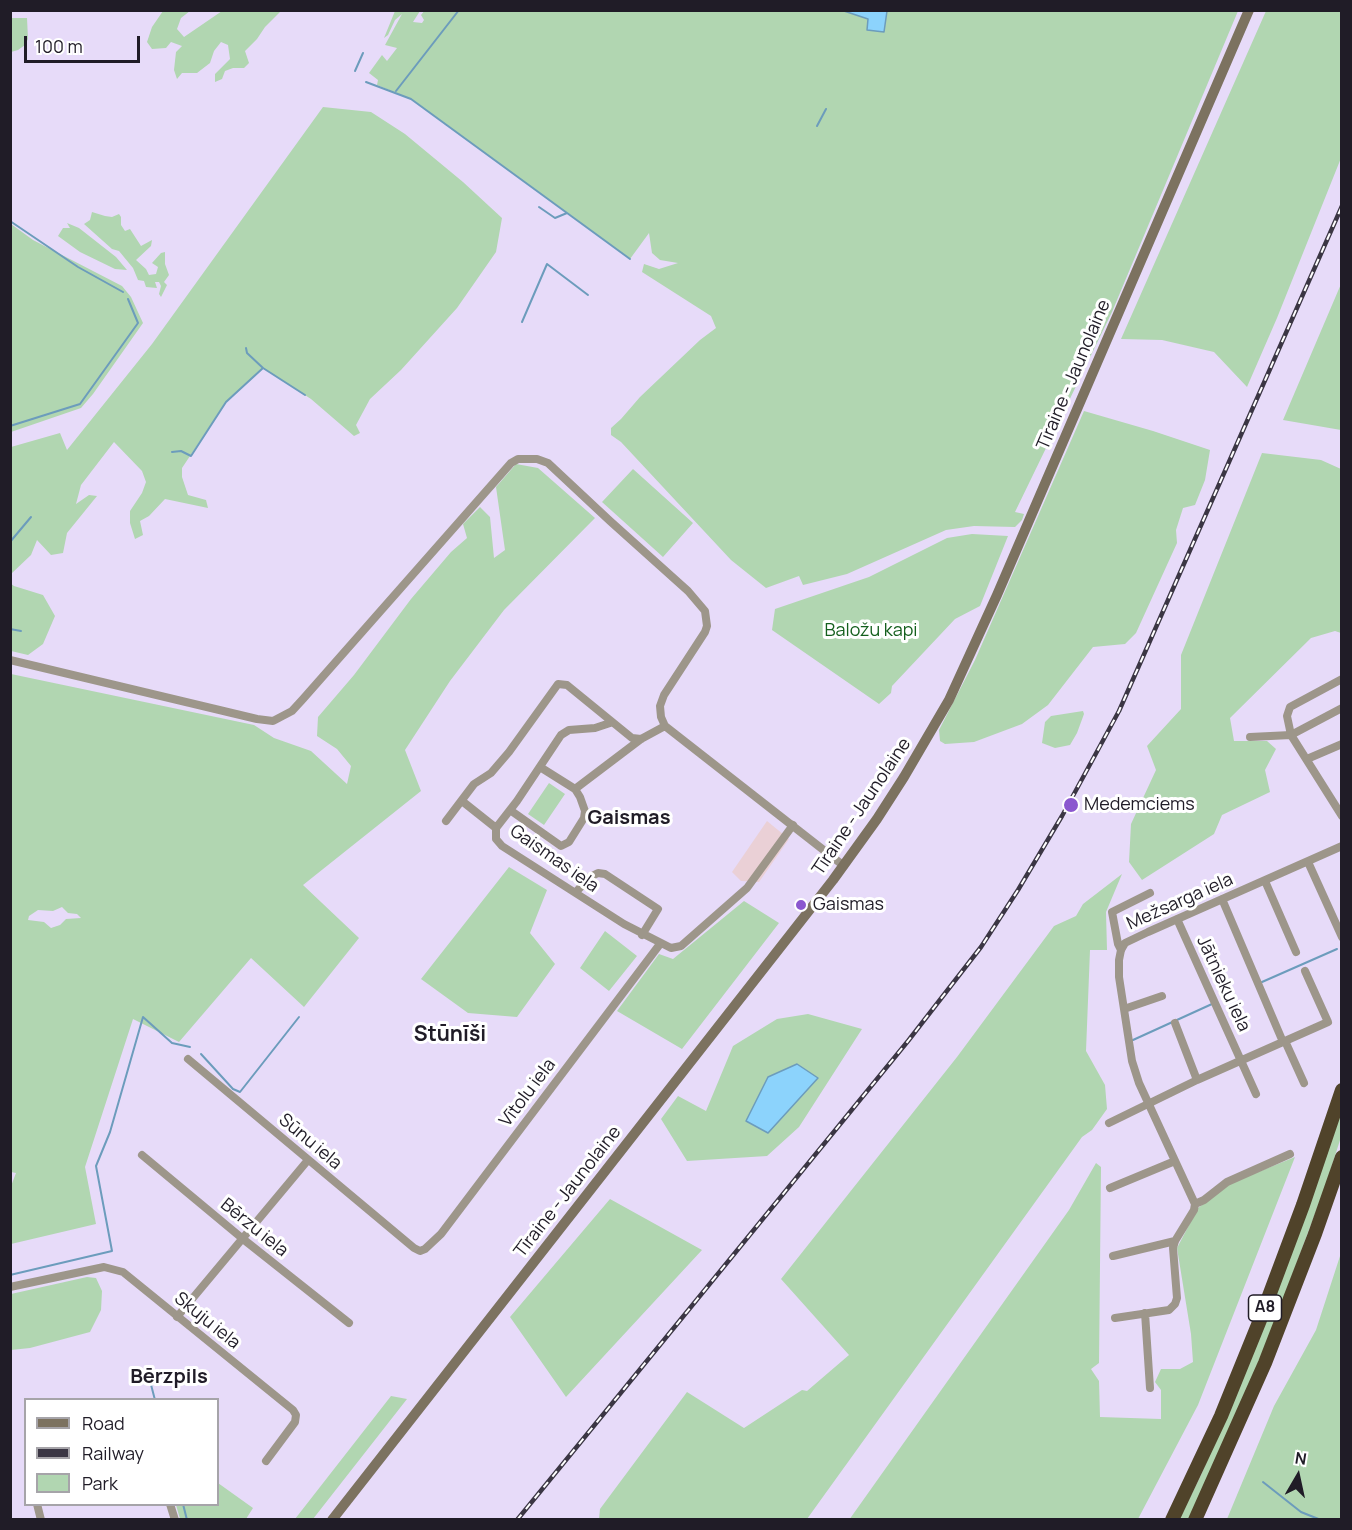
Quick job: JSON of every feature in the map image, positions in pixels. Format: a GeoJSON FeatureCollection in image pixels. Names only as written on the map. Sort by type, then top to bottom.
{"type":"FeatureCollection","features":[{"type":"Feature","properties":{"kind":"highway","name":"A8"},"geometry":{"type":"LineString","coordinates":[[1172,1520],[1221,1416],[1260,1320],[1303,1205],[1341,1090]]}},
{"type":"Feature","properties":{"kind":"highway","name":"A8"},"geometry":{"type":"LineString","coordinates":[[1195,1520],[1265,1363],[1315,1234],[1341,1157]]}},
{"type":"Feature","properties":{"kind":"main road","name":"Tīraine - Jaunolaine"},"geometry":{"type":"LineString","coordinates":[[332,1520],[844,866],[894,794],[959,679],[1024,535],[1249,10]]}},
{"type":"Feature","properties":{"kind":"street"},"geometry":{"type":"LineString","coordinates":[[10,660],[273,721],[292,711],[511,463],[518,459],[529,458],[548,463],[700,604],[706,615],[707,626],[701,639],[664,695],[660,706],[665,726],[844,866]]}},
{"type":"Feature","properties":{"kind":"street"},"geometry":{"type":"LineString","coordinates":[[1341,679],[1290,707],[1287,716],[1291,735],[1341,816]]}},
{"type":"Feature","properties":{"kind":"street"},"geometry":{"type":"LineString","coordinates":[[446,821],[474,784],[491,773],[509,752],[558,684],[567,685],[610,723],[632,738],[641,739]]}},
{"type":"Feature","properties":{"kind":"street"},"geometry":{"type":"LineString","coordinates":[[1250,737],[1291,735],[1341,708]]}},
{"type":"Feature","properties":{"kind":"street"},"geometry":{"type":"LineString","coordinates":[[496,828],[561,735],[567,730],[604,726],[610,723]]}},
{"type":"Feature","properties":{"kind":"street"},"geometry":{"type":"LineString","coordinates":[[575,789],[641,739],[665,726]]}},
{"type":"Feature","properties":{"kind":"street"},"geometry":{"type":"LineString","coordinates":[[1307,759],[1341,744]]}},
{"type":"Feature","properties":{"kind":"street"},"geometry":{"type":"LineString","coordinates":[[510,810],[561,846],[565,844],[584,818],[584,807],[575,789],[540,767]]}},
{"type":"Feature","properties":{"kind":"street","name":"Gaismas iela"},"geometry":{"type":"LineString","coordinates":[[462,801],[496,828],[496,839],[502,846],[642,935],[660,944]]}},
{"type":"Feature","properties":{"kind":"street"},"geometry":{"type":"LineString","coordinates":[[660,944],[671,948],[681,946],[735,900],[750,885],[793,825]]}},
{"type":"Feature","properties":{"kind":"street","name":"Mežsarga iela"},"geometry":{"type":"LineString","coordinates":[[1195,1204],[1139,1083],[1132,1061],[1119,977],[1121,950],[1125,943],[1341,846]]}},
{"type":"Feature","properties":{"kind":"street"},"geometry":{"type":"LineString","coordinates":[[1308,862],[1341,937]]}},
{"type":"Feature","properties":{"kind":"street"},"geometry":{"type":"LineString","coordinates":[[576,892],[590,876],[598,873],[605,874],[658,909],[642,935]]}},
{"type":"Feature","properties":{"kind":"street"},"geometry":{"type":"LineString","coordinates":[[1264,881],[1296,952]]}},
{"type":"Feature","properties":{"kind":"street"},"geometry":{"type":"LineString","coordinates":[[1121,950],[1112,912],[1150,893]]}},
{"type":"Feature","properties":{"kind":"street","name":"Jātnieku iela"},"geometry":{"type":"LineString","coordinates":[[1222,899],[1284,1041]]}},
{"type":"Feature","properties":{"kind":"street","name":"Jātnieku iela"},"geometry":{"type":"LineString","coordinates":[[1177,919],[1256,1094]]}},
{"type":"Feature","properties":{"kind":"street","name":"Vītolu iela"},"geometry":{"type":"LineString","coordinates":[[414,1248],[420,1251],[425,1249],[441,1234],[660,944]]}},
{"type":"Feature","properties":{"kind":"street","name":"Jātnieku iela"},"geometry":{"type":"LineString","coordinates":[[1109,1123],[1148,1102],[1328,1022],[1305,971]]}},
{"type":"Feature","properties":{"kind":"street"},"geometry":{"type":"LineString","coordinates":[[1124,1010],[1162,996]]}},
{"type":"Feature","properties":{"kind":"street"},"geometry":{"type":"LineString","coordinates":[[1174,1023],[1197,1080]]}},
{"type":"Feature","properties":{"kind":"street"},"geometry":{"type":"LineString","coordinates":[[1284,1041],[1304,1083]]}},
{"type":"Feature","properties":{"kind":"street","name":"Sūnu iela"},"geometry":{"type":"LineString","coordinates":[[188,1059],[414,1248]]}},
{"type":"Feature","properties":{"kind":"street"},"geometry":{"type":"LineString","coordinates":[[1115,1318],[1169,1310],[1177,1298],[1173,1248],[1195,1204],[1204,1200],[1227,1182],[1290,1154]]}},
{"type":"Feature","properties":{"kind":"street","name":"Bērzu iela"},"geometry":{"type":"LineString","coordinates":[[142,1155],[349,1323]]}},
{"type":"Feature","properties":{"kind":"street"},"geometry":{"type":"LineString","coordinates":[[177,1317],[308,1160]]}},
{"type":"Feature","properties":{"kind":"street"},"geometry":{"type":"LineString","coordinates":[[1110,1188],[1175,1161]]}},
{"type":"Feature","properties":{"kind":"street"},"geometry":{"type":"LineString","coordinates":[[1113,1256],[1175,1241]]}},
{"type":"Feature","properties":{"kind":"street","name":"Skuju iela"},"geometry":{"type":"LineString","coordinates":[[10,1287],[104,1267],[123,1272],[288,1406],[296,1415],[295,1422],[266,1461]]}},
{"type":"Feature","properties":{"kind":"street"},"geometry":{"type":"LineString","coordinates":[[1145,1313],[1150,1388]]}},
{"type":"Feature","properties":{"kind":"shaded area"},"geometry":{"type":"Polygon","coordinates":[[[767,821],[789,839],[759,882],[741,881],[732,872],[767,821]]]}},
{"type":"Feature","properties":{"kind":"green space"},"geometry":{"type":"Polygon","coordinates":[[[425,10],[844,10],[868,19],[884,32],[887,11],[1238,11],[1112,312],[1015,512],[1024,514],[1022,520],[1015,527],[974,526],[946,530],[847,574],[803,585],[799,576],[766,588],[731,560],[621,442],[611,435],[611,428],[640,397],[700,340],[716,328],[711,316],[642,272],[644,264],[659,269],[678,263],[660,260],[652,253],[649,233],[630,259],[411,99],[377,85],[378,80],[369,73],[382,55],[387,61],[397,48],[385,45],[402,14],[395,20],[388,35],[384,38],[395,11],[420,11],[413,22],[422,23],[424,20],[421,15],[425,10]]]}},
{"type":"Feature","properties":{"kind":"green space"},"geometry":{"type":"Polygon","coordinates":[[[163,11],[190,11],[181,18],[177,29],[184,37],[222,11],[281,11],[245,51],[249,63],[244,68],[225,71],[222,79],[215,82],[215,74],[230,59],[228,45],[221,42],[214,51],[210,63],[197,73],[182,73],[177,79],[174,70],[176,52],[182,46],[171,42],[166,48],[152,49],[147,42],[152,27],[163,11]]]}},
{"type":"Feature","properties":{"kind":"green space"},"geometry":{"type":"Polygon","coordinates":[[[1266,11],[1341,11],[1341,158],[1247,387],[1214,352],[1162,340],[1121,339],[1266,11]]]}},
{"type":"Feature","properties":{"kind":"green space"},"geometry":{"type":"Polygon","coordinates":[[[11,18],[27,18],[28,39],[25,45],[11,52],[11,18]]]}},
{"type":"Feature","properties":{"kind":"green space"},"geometry":{"type":"Polygon","coordinates":[[[323,107],[371,112],[405,134],[463,182],[502,218],[496,252],[457,308],[401,370],[370,399],[356,425],[360,433],[354,436],[311,399],[263,368],[226,402],[182,468],[182,477],[188,495],[206,500],[208,508],[165,499],[149,516],[140,521],[143,535],[135,539],[130,523],[130,511],[142,493],[146,482],[142,471],[114,442],[81,485],[76,504],[89,495],[97,496],[67,533],[63,553],[51,555],[37,540],[31,555],[11,574],[11,447],[60,433],[67,450],[152,344],[323,107]]]}},
{"type":"Feature","properties":{"kind":"green space"},"geometry":{"type":"Polygon","coordinates":[[[92,212],[112,217],[119,214],[125,231],[130,229],[141,246],[152,240],[151,246],[136,260],[149,275],[156,274],[158,267],[152,263],[161,253],[165,252],[165,264],[169,275],[164,282],[167,285],[161,297],[159,282],[155,282],[157,288],[146,287],[144,281],[138,280],[133,268],[119,251],[112,249],[84,224],[90,220],[92,212]]]}},
{"type":"Feature","properties":{"kind":"green space"},"geometry":{"type":"Polygon","coordinates":[[[67,223],[79,228],[116,257],[127,270],[115,269],[80,252],[58,236],[63,228],[70,228],[67,223]]]}},
{"type":"Feature","properties":{"kind":"green space"},"geometry":{"type":"Polygon","coordinates":[[[11,224],[33,240],[122,286],[131,297],[143,323],[81,408],[11,432],[11,224]]]}},
{"type":"Feature","properties":{"kind":"green space"},"geometry":{"type":"Polygon","coordinates":[[[1341,284],[1341,430],[1283,420],[1341,284]]]}},
{"type":"Feature","properties":{"kind":"green space"},"geometry":{"type":"Polygon","coordinates":[[[1084,411],[1210,450],[1205,480],[1195,505],[1183,508],[1176,530],[1177,543],[1136,633],[1125,644],[1093,647],[1048,705],[1022,724],[974,742],[945,744],[940,741],[939,730],[975,660],[1084,411]]]}},
{"type":"Feature","properties":{"kind":"green space"},"geometry":{"type":"Polygon","coordinates":[[[1262,453],[1321,460],[1341,469],[1341,633],[1335,631],[1311,638],[1230,718],[1234,741],[1267,741],[1276,749],[1265,770],[1270,792],[1222,815],[1214,834],[1142,880],[1129,862],[1131,824],[1156,770],[1147,746],[1181,709],[1181,655],[1262,453]]]}},
{"type":"Feature","properties":{"kind":"green space"},"geometry":{"type":"Polygon","coordinates":[[[516,464],[538,468],[595,518],[504,610],[450,681],[405,750],[421,791],[303,885],[359,938],[304,1007],[251,958],[179,1042],[133,1019],[85,1167],[96,1224],[11,1244],[11,1186],[16,1173],[11,1172],[11,674],[254,725],[274,738],[311,751],[347,784],[351,766],[337,749],[317,736],[318,717],[354,675],[411,599],[451,552],[467,538],[463,524],[480,507],[490,517],[494,558],[505,550],[496,487],[516,464]],[[62,907],[53,911],[38,910],[29,916],[28,920],[44,922],[51,928],[60,925],[66,919],[81,918],[77,914],[68,913],[62,907]]]}},
{"type":"Feature","properties":{"kind":"green space"},"geometry":{"type":"Polygon","coordinates":[[[633,469],[693,523],[663,557],[602,502],[633,469]]]}},
{"type":"Feature","properties":{"kind":"green space","name":"Baložu kapi"},"geometry":{"type":"Polygon","coordinates":[[[972,534],[1008,536],[980,606],[955,619],[892,686],[891,693],[879,704],[772,630],[775,609],[869,577],[947,538],[972,534]]]}},
{"type":"Feature","properties":{"kind":"green space"},"geometry":{"type":"Polygon","coordinates":[[[10,583],[43,595],[55,616],[43,644],[28,655],[11,651],[10,583]]]}},
{"type":"Feature","properties":{"kind":"green space"},"geometry":{"type":"Polygon","coordinates":[[[1083,711],[1077,733],[1070,745],[1055,748],[1042,743],[1045,722],[1051,716],[1083,711]]]}},
{"type":"Feature","properties":{"kind":"green space"},"geometry":{"type":"Polygon","coordinates":[[[549,783],[565,794],[544,825],[528,814],[549,783]]]}},
{"type":"Feature","properties":{"kind":"green space"},"geometry":{"type":"Polygon","coordinates":[[[509,867],[547,890],[530,933],[555,964],[517,1017],[468,1013],[421,979],[509,867]]]}},
{"type":"Feature","properties":{"kind":"green space"},"geometry":{"type":"Polygon","coordinates":[[[1122,874],[1106,912],[1107,950],[1090,950],[1086,1051],[1105,1085],[1107,1109],[1092,1130],[1082,1137],[807,1519],[599,1519],[600,1509],[687,1392],[744,1428],[802,1390],[807,1391],[849,1355],[781,1279],[957,1057],[1054,926],[1076,916],[1083,904],[1122,874]]]}},
{"type":"Feature","properties":{"kind":"green space"},"geometry":{"type":"Polygon","coordinates":[[[744,901],[779,923],[682,1049],[617,1011],[659,954],[673,959],[744,901]]]}},
{"type":"Feature","properties":{"kind":"green space"},"geometry":{"type":"Polygon","coordinates":[[[605,931],[637,956],[609,991],[580,968],[605,931]]]}},
{"type":"Feature","properties":{"kind":"green space"},"geometry":{"type":"Polygon","coordinates":[[[808,1014],[862,1029],[799,1127],[767,1156],[687,1161],[661,1119],[678,1096],[706,1111],[733,1046],[777,1019],[808,1014]],[[768,1077],[747,1120],[768,1133],[768,1077]]]}},
{"type":"Feature","properties":{"kind":"green space"},"geometry":{"type":"Polygon","coordinates":[[[1341,1111],[1341,1137],[1325,1187],[1272,1329],[1235,1419],[1189,1519],[1179,1520],[1201,1475],[1256,1346],[1341,1111]]]}},
{"type":"Feature","properties":{"kind":"green space"},"geometry":{"type":"Polygon","coordinates":[[[1295,1157],[1198,1405],[1138,1519],[849,1520],[1069,1210],[1096,1163],[1101,1167],[1099,1363],[1091,1369],[1099,1381],[1100,1417],[1161,1419],[1161,1390],[1155,1382],[1161,1369],[1180,1369],[1193,1362],[1191,1334],[1177,1248],[1198,1208],[1231,1183],[1295,1157]]]}},
{"type":"Feature","properties":{"kind":"green space"},"geometry":{"type":"Polygon","coordinates":[[[610,1199],[702,1250],[566,1397],[510,1317],[610,1199]]]}},
{"type":"Feature","properties":{"kind":"green space"},"geometry":{"type":"Polygon","coordinates":[[[1341,1253],[1341,1519],[1227,1519],[1274,1406],[1316,1330],[1341,1253]]]}},
{"type":"Feature","properties":{"kind":"green space"},"geometry":{"type":"Polygon","coordinates":[[[87,1277],[96,1278],[102,1291],[101,1310],[90,1332],[30,1348],[11,1350],[11,1294],[87,1277]]]}},
{"type":"Feature","properties":{"kind":"green space"},"geometry":{"type":"Polygon","coordinates":[[[391,1396],[407,1399],[313,1519],[295,1519],[391,1396]]]}},
{"type":"Feature","properties":{"kind":"green space"},"geometry":{"type":"Polygon","coordinates":[[[219,1484],[253,1508],[246,1519],[180,1519],[176,1506],[219,1506],[219,1484]]]}},
{"type":"Feature","properties":{"kind":"water"},"geometry":{"type":"Polygon","coordinates":[[[844,11],[887,11],[884,32],[867,30],[868,19],[844,11]]]}},
{"type":"Feature","properties":{"kind":"water"},"geometry":{"type":"Polygon","coordinates":[[[797,1064],[818,1078],[768,1133],[746,1121],[768,1077],[797,1064]]]}},
{"type":"Feature","properties":{"kind":"waterway"},"geometry":{"type":"LineString","coordinates":[[396,91],[459,10]]}},
{"type":"Feature","properties":{"kind":"waterway"},"geometry":{"type":"LineString","coordinates":[[355,71],[363,53]]}},
{"type":"Feature","properties":{"kind":"waterway"},"geometry":{"type":"LineString","coordinates":[[366,82],[411,99],[630,259]]}},
{"type":"Feature","properties":{"kind":"waterway"},"geometry":{"type":"LineString","coordinates":[[817,126],[826,109]]}},
{"type":"Feature","properties":{"kind":"waterway"},"geometry":{"type":"LineString","coordinates":[[539,207],[555,218],[567,213]]}},
{"type":"Feature","properties":{"kind":"waterway"},"geometry":{"type":"LineString","coordinates":[[10,221],[78,267],[123,292]]}},
{"type":"Feature","properties":{"kind":"waterway"},"geometry":{"type":"LineString","coordinates":[[522,322],[547,264],[588,295]]}},
{"type":"Feature","properties":{"kind":"waterway"},"geometry":{"type":"LineString","coordinates":[[10,426],[80,404],[138,323],[128,299]]}},
{"type":"Feature","properties":{"kind":"waterway"},"geometry":{"type":"LineString","coordinates":[[246,348],[247,353],[263,368],[305,395]]}},
{"type":"Feature","properties":{"kind":"waterway"},"geometry":{"type":"LineString","coordinates":[[172,452],[181,451],[191,456],[226,402],[263,368]]}},
{"type":"Feature","properties":{"kind":"waterway"},"geometry":{"type":"LineString","coordinates":[[10,542],[31,517]]}},
{"type":"Feature","properties":{"kind":"waterway"},"geometry":{"type":"LineString","coordinates":[[10,629],[21,631]]}},
{"type":"Feature","properties":{"kind":"waterway"},"geometry":{"type":"LineString","coordinates":[[1262,982],[1337,949]]}},
{"type":"Feature","properties":{"kind":"waterway"},"geometry":{"type":"LineString","coordinates":[[1133,1040],[1212,1004]]}},
{"type":"Feature","properties":{"kind":"waterway"},"geometry":{"type":"LineString","coordinates":[[10,1275],[112,1251],[96,1166],[110,1132],[143,1017],[172,1043],[190,1047]]}},
{"type":"Feature","properties":{"kind":"waterway"},"geometry":{"type":"LineString","coordinates":[[201,1054],[233,1089],[240,1092],[299,1017]]}},
{"type":"Feature","properties":{"kind":"waterway"},"geometry":{"type":"LineString","coordinates":[[149,1377],[154,1398]]}},
{"type":"Feature","properties":{"kind":"waterway"},"geometry":{"type":"LineString","coordinates":[[1263,1482],[1301,1512],[1321,1520]]}},
{"type":"Feature","properties":{"kind":"waterway"},"geometry":{"type":"LineString","coordinates":[[184,1506],[187,1520]]}},
{"type":"Feature","properties":{"kind":"railway"},"geometry":{"type":"LineString","coordinates":[[517,1520],[908,1041],[981,947],[1018,890],[1062,816],[1119,711],[1342,206]]}},
{"type":"Feature","properties":{"kind":"place","name":"Medemciems"},"geometry":{"type":"Point","coordinates":[1071,805]}},
{"type":"Feature","properties":{"kind":"place","name":"Gaismas"},"geometry":{"type":"Point","coordinates":[801,905]}},
{"type":"Feature","properties":{"kind":"district","name":"Gaismas"},"geometry":{"type":"Point","coordinates":[629,818]}},
{"type":"Feature","properties":{"kind":"district","name":"Stūnīši"},"geometry":{"type":"Point","coordinates":[450,1035]}},
{"type":"Feature","properties":{"kind":"district","name":"Bērzpils"},"geometry":{"type":"Point","coordinates":[169,1377]}}]}
